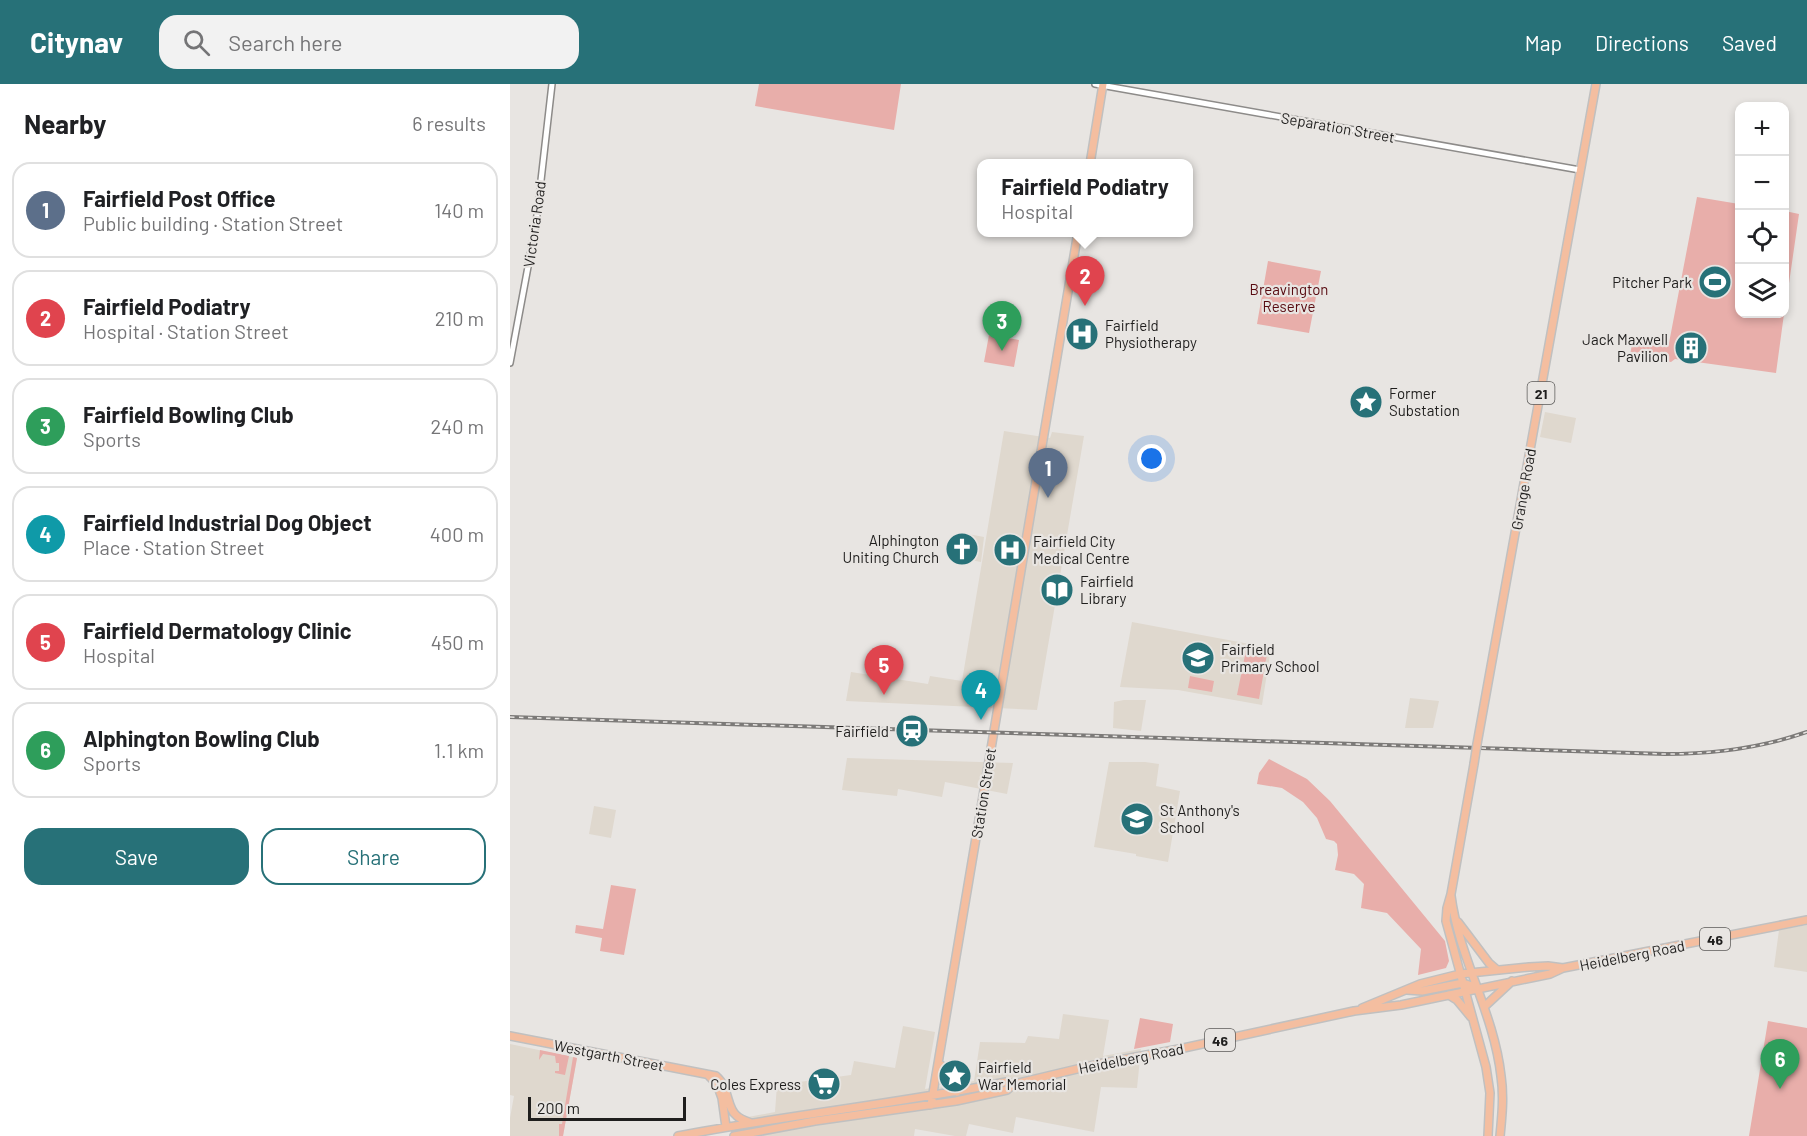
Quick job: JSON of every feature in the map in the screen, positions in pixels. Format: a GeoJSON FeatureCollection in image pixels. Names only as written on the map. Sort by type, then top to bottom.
{"type":"FeatureCollection","features":[{"type":"Feature","properties":{"kind":"main road"},"geometry":{"type":"LineString","coordinates":[[1091,159],[1101,84]]}},
{"type":"Feature","properties":{"kind":"main road","name":"Grange Road"},"geometry":{"type":"LineString","coordinates":[[1460,974],[1446,921],[1447,908],[1596,84]]}},
{"type":"Feature","properties":{"kind":"main road","name":"Station Street"},"geometry":{"type":"LineString","coordinates":[[931,1105],[1077,237]]}},
{"type":"Feature","properties":{"kind":"main road","name":"Grange Road"},"geometry":{"type":"LineString","coordinates":[[1451,894],[1454,918],[1472,972]]}},
{"type":"Feature","properties":{"kind":"main road"},"geometry":{"type":"LineString","coordinates":[[1454,918],[1496,969]]}},
{"type":"Feature","properties":{"kind":"main road","name":"Heidelberg Road"},"geometry":{"type":"LineString","coordinates":[[678,1136],[933,1096],[1006,1082],[1014,1084],[1354,1011],[1449,995],[1550,974],[1563,968],[1807,920]]}},
{"type":"Feature","properties":{"kind":"main road","name":"Heidelberg Road"},"geometry":{"type":"LineString","coordinates":[[1354,1011],[1428,982],[1460,974],[1496,969],[1548,966],[1563,968]]}},
{"type":"Feature","properties":{"kind":"main road","name":"21"},"geometry":{"type":"LineString","coordinates":[[1472,972],[1496,1050],[1501,1076],[1500,1136]]}},
{"type":"Feature","properties":{"kind":"main road","name":"21"},"geometry":{"type":"LineString","coordinates":[[1460,974],[1483,1053],[1489,1084],[1488,1136]]}},
{"type":"Feature","properties":{"kind":"main road"},"geometry":{"type":"LineString","coordinates":[[1484,1007],[1512,981]]}},
{"type":"Feature","properties":{"kind":"main road"},"geometry":{"type":"LineString","coordinates":[[1373,1003],[1402,1002],[1406,990],[1422,991],[1462,983],[1478,988]]}},
{"type":"Feature","properties":{"kind":"main road"},"geometry":{"type":"LineString","coordinates":[[1449,995],[1456,999],[1473,1019]]}},
{"type":"Feature","properties":{"kind":"main road","name":"Westgarth Street"},"geometry":{"type":"LineString","coordinates":[[510,1036],[707,1074],[720,1082],[725,1097],[737,1117],[751,1123]]}},
{"type":"Feature","properties":{"kind":"main road"},"geometry":{"type":"LineString","coordinates":[[941,1053],[943,1077],[946,1084],[957,1092]]}},
{"type":"Feature","properties":{"kind":"main road","name":"Heidelberg Road"},"geometry":{"type":"LineString","coordinates":[[734,1136],[815,1121],[931,1105],[1007,1090],[1014,1084]]}},
{"type":"Feature","properties":{"kind":"main road","name":"Westgarth Street"},"geometry":{"type":"LineString","coordinates":[[725,1097],[726,1127]]}},
{"type":"Feature","properties":{"kind":"main road"},"geometry":{"type":"LineString","coordinates":[[726,1127],[746,1134]]}},
{"type":"Feature","properties":{"kind":"street","name":"Victoria Road"},"geometry":{"type":"LineString","coordinates":[[510,363],[536,224],[552,84]]}},
{"type":"Feature","properties":{"kind":"street","name":"Separation Street"},"geometry":{"type":"LineString","coordinates":[[1101,84],[1580,170]]}},
{"type":"Feature","properties":{"kind":"shaded area"},"geometry":{"type":"Polygon","coordinates":[[[1545,412],[1576,418],[1571,443],[1540,437],[1545,412]]]}},
{"type":"Feature","properties":{"kind":"shaded area"},"geometry":{"type":"Polygon","coordinates":[[[1004,431],[1050,438],[1052,432],[1084,436],[1037,710],[846,701],[851,672],[928,684],[930,676],[962,681],[1004,431]]]}},
{"type":"Feature","properties":{"kind":"shaded area"},"geometry":{"type":"Polygon","coordinates":[[[968,534],[984,537],[981,562],[965,559],[968,534]]]}},
{"type":"Feature","properties":{"kind":"shaded area","name":"Fairfield Primary School"},"geometry":{"type":"Polygon","coordinates":[[[1132,622],[1271,648],[1262,705],[1178,690],[1120,687],[1132,622]]]}},
{"type":"Feature","properties":{"kind":"shaded area"},"geometry":{"type":"Polygon","coordinates":[[[1410,698],[1439,701],[1433,728],[1405,728],[1410,698]]]}},
{"type":"Feature","properties":{"kind":"shaded area"},"geometry":{"type":"Polygon","coordinates":[[[1146,700],[1141,731],[1113,728],[1114,702],[1146,700]]]}},
{"type":"Feature","properties":{"kind":"shaded area"},"geometry":{"type":"Polygon","coordinates":[[[847,758],[1013,763],[1007,794],[945,782],[942,797],[898,789],[897,796],[842,790],[847,758]]]}},
{"type":"Feature","properties":{"kind":"shaded area","name":"St Anthony's School"},"geometry":{"type":"Polygon","coordinates":[[[1109,762],[1159,764],[1156,786],[1180,791],[1168,862],[1094,847],[1109,762]]]}},
{"type":"Feature","properties":{"kind":"shaded area"},"geometry":{"type":"Polygon","coordinates":[[[594,806],[616,810],[611,838],[589,834],[594,806]]]}},
{"type":"Feature","properties":{"kind":"shaded area"},"geometry":{"type":"Polygon","coordinates":[[[1807,925],[1807,972],[1774,967],[1779,930],[1807,925]]]}},
{"type":"Feature","properties":{"kind":"shaded area"},"geometry":{"type":"Polygon","coordinates":[[[1063,1014],[1109,1020],[1103,1056],[1141,1049],[1137,1088],[1101,1087],[1094,1132],[1016,1117],[1013,1133],[969,1124],[966,1136],[915,1129],[914,1136],[738,1136],[748,1117],[775,1112],[777,1085],[851,1075],[854,1061],[895,1068],[903,1026],[935,1032],[925,1089],[974,1081],[980,1042],[1025,1043],[1028,1036],[1059,1039],[1063,1014]]]}},
{"type":"Feature","properties":{"kind":"shaded area"},"geometry":{"type":"Polygon","coordinates":[[[510,1044],[577,1058],[563,1136],[510,1136],[514,1096],[510,1095],[510,1044]]]}},
{"type":"Feature","properties":{"kind":"green space"},"geometry":{"type":"Polygon","coordinates":[[[759,84],[901,84],[894,130],[755,106],[759,84]]]}},
{"type":"Feature","properties":{"kind":"green space","name":"Pitcher Park"},"geometry":{"type":"Polygon","coordinates":[[[1697,197],[1735,203],[1735,318],[1783,318],[1776,373],[1675,359],[1671,362],[1630,356],[1633,337],[1669,343],[1697,197]]]}},
{"type":"Feature","properties":{"kind":"green space"},"geometry":{"type":"Polygon","coordinates":[[[1789,212],[1799,214],[1789,283],[1789,212]]]}},
{"type":"Feature","properties":{"kind":"green space","name":"Breavington Reserve"},"geometry":{"type":"Polygon","coordinates":[[[1268,261],[1321,271],[1309,333],[1257,324],[1268,261]]]}},
{"type":"Feature","properties":{"kind":"green space"},"geometry":{"type":"Polygon","coordinates":[[[989,335],[1019,340],[1014,367],[984,362],[989,335]]]}},
{"type":"Feature","properties":{"kind":"green space"},"geometry":{"type":"Polygon","coordinates":[[[1246,650],[1267,654],[1259,699],[1237,695],[1246,650]]]}},
{"type":"Feature","properties":{"kind":"green space"},"geometry":{"type":"Polygon","coordinates":[[[1190,676],[1214,681],[1212,692],[1188,688],[1190,676]]]}},
{"type":"Feature","properties":{"kind":"green space"},"geometry":{"type":"Polygon","coordinates":[[[1269,759],[1307,779],[1330,801],[1445,941],[1449,961],[1446,968],[1418,975],[1421,949],[1387,913],[1361,908],[1364,884],[1354,874],[1335,870],[1338,855],[1337,844],[1326,839],[1317,818],[1303,802],[1282,788],[1257,784],[1259,773],[1269,759]]]}},
{"type":"Feature","properties":{"kind":"green space"},"geometry":{"type":"Polygon","coordinates":[[[611,885],[636,889],[624,955],[600,951],[602,938],[575,933],[576,925],[603,929],[611,885]]]}},
{"type":"Feature","properties":{"kind":"green space"},"geometry":{"type":"Polygon","coordinates":[[[1140,1018],[1173,1024],[1170,1042],[1134,1049],[1140,1018]]]}},
{"type":"Feature","properties":{"kind":"green space"},"geometry":{"type":"Polygon","coordinates":[[[1768,1021],[1807,1028],[1807,1136],[1749,1136],[1768,1021]]]}},
{"type":"Feature","properties":{"kind":"green space"},"geometry":{"type":"Polygon","coordinates":[[[540,1050],[569,1056],[565,1075],[555,1073],[559,1071],[559,1063],[556,1063],[555,1056],[543,1054],[539,1060],[540,1050]]]}},
{"type":"Feature","properties":{"kind":"green space"},"geometry":{"type":"Polygon","coordinates":[[[573,1057],[577,1058],[563,1136],[559,1136],[559,1124],[562,1124],[573,1057]]]}},
{"type":"Feature","properties":{"kind":"railway"},"geometry":{"type":"LineString","coordinates":[[510,717],[1665,754],[1737,749],[1790,738],[1807,732]]}},
{"type":"Feature","properties":{"kind":"place","name":"Pitcher Park"},"geometry":{"type":"Point","coordinates":[1715,282]}},
{"type":"Feature","properties":{"kind":"place","name":"Fairfield Podiatry"},"geometry":{"type":"Point","coordinates":[1085,306]}},
{"type":"Feature","properties":{"kind":"place","name":"Fairfield Physiotherapy"},"geometry":{"type":"Point","coordinates":[1082,334]}},
{"type":"Feature","properties":{"kind":"place","name":"Jack Maxwell Pavilion"},"geometry":{"type":"Point","coordinates":[1691,348]}},
{"type":"Feature","properties":{"kind":"place","name":"Fairfield Bowling Club"},"geometry":{"type":"Point","coordinates":[1002,351]}},
{"type":"Feature","properties":{"kind":"place","name":"Former Substation"},"geometry":{"type":"Point","coordinates":[1366,402]}},
{"type":"Feature","properties":{"kind":"place","name":"Fairfield Post Office"},"geometry":{"type":"Point","coordinates":[1048,498]}},
{"type":"Feature","properties":{"kind":"place","name":"Alphington Uniting Church"},"geometry":{"type":"Point","coordinates":[962,549]}},
{"type":"Feature","properties":{"kind":"place","name":"Fairfield City Medical Centre"},"geometry":{"type":"Point","coordinates":[1010,550]}},
{"type":"Feature","properties":{"kind":"place","name":"Fairfield Library"},"geometry":{"type":"Point","coordinates":[1057,590]}},
{"type":"Feature","properties":{"kind":"place","name":"Fairfield Primary School"},"geometry":{"type":"Point","coordinates":[1198,658]}},
{"type":"Feature","properties":{"kind":"place","name":"Fairfield Dermatology Clinic"},"geometry":{"type":"Point","coordinates":[884,695]}},
{"type":"Feature","properties":{"kind":"place","name":"Fairfield Industrial Dog Object"},"geometry":{"type":"Point","coordinates":[981,720]}},
{"type":"Feature","properties":{"kind":"place","name":"Fairfield"},"geometry":{"type":"Point","coordinates":[912,731]}},
{"type":"Feature","properties":{"kind":"place","name":"St Anthony's School"},"geometry":{"type":"Point","coordinates":[1137,819]}},
{"type":"Feature","properties":{"kind":"place","name":"Fairfield War Memorial"},"geometry":{"type":"Point","coordinates":[955,1076]}},
{"type":"Feature","properties":{"kind":"place","name":"Coles Express"},"geometry":{"type":"Point","coordinates":[824,1084]}},
{"type":"Feature","properties":{"kind":"place","name":"Alphington Bowling Club"},"geometry":{"type":"Point","coordinates":[1780,1089]}}]}
